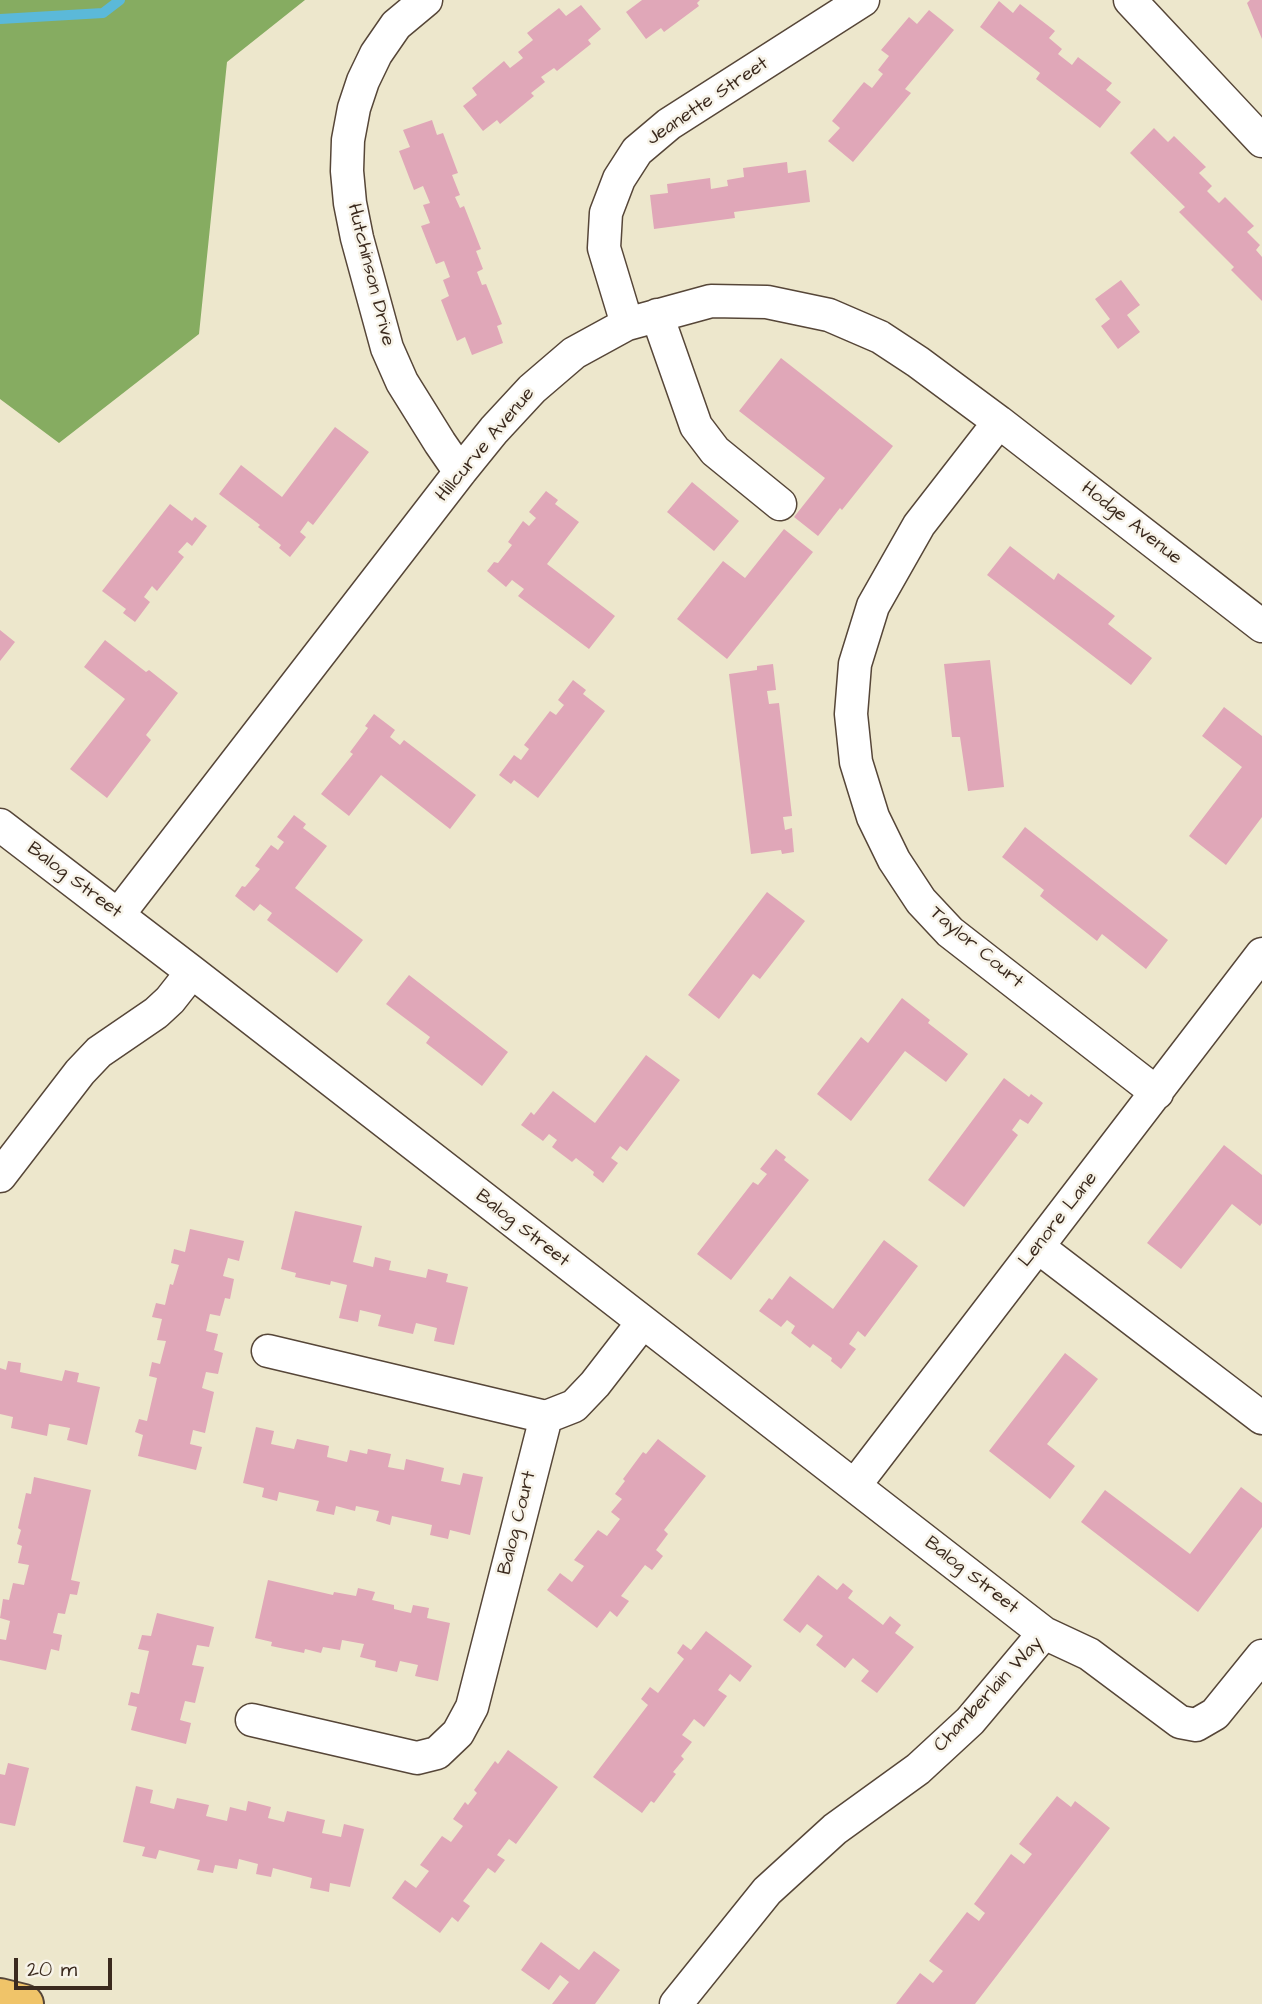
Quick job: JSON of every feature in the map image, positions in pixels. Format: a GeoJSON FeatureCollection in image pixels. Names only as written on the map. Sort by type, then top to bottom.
{"type":"FeatureCollection","features":[{"type":"Feature","properties":{"kind":"main road"},"geometry":{"type":"LineString","coordinates":[[0,1998],[24,2004]]}},
{"type":"Feature","properties":{"kind":"street","name":"Hutchinson Drive"},"geometry":{"type":"LineString","coordinates":[[426,0],[397,25],[376,54],[363,81],[350,129],[347,171],[357,238],[387,348],[402,382],[460,472]]}},
{"type":"Feature","properties":{"kind":"street","name":"Jeanette Street"},"geometry":{"type":"LineString","coordinates":[[627,324],[604,248],[606,213],[619,179],[637,151],[669,124],[863,0]]}},
{"type":"Feature","properties":{"kind":"street"},"geometry":{"type":"LineString","coordinates":[[1130,0],[1262,141]]}},
{"type":"Feature","properties":{"kind":"street","name":"Hillcurve Avenue"},"geometry":{"type":"LineString","coordinates":[[118,915],[494,429],[531,389],[574,353],[627,324],[657,315],[711,301],[768,302],[830,315],[880,337],[999,422]]}},
{"type":"Feature","properties":{"kind":"street"},"geometry":{"type":"LineString","coordinates":[[657,315],[696,426],[715,451],[780,504]]}},
{"type":"Feature","properties":{"kind":"street","name":"Hodge Avenue"},"geometry":{"type":"LineString","coordinates":[[999,422],[1262,626]]}},
{"type":"Feature","properties":{"kind":"street","name":"Taylor Court"},"geometry":{"type":"LineString","coordinates":[[999,422],[919,525],[873,606],[855,664],[851,715],[856,762],[873,817],[894,860],[921,901],[950,932],[1157,1093]]}},
{"type":"Feature","properties":{"kind":"street","name":"Balog Street"},"geometry":{"type":"LineString","coordinates":[[0,825],[1044,1633]]}},
{"type":"Feature","properties":{"kind":"street","name":"Lenore Lane"},"geometry":{"type":"LineString","coordinates":[[855,1485],[1262,954]]}},
{"type":"Feature","properties":{"kind":"street"},"geometry":{"type":"LineString","coordinates":[[0,1176],[80,1072],[99,1052],[156,1013],[192,972]]}},
{"type":"Feature","properties":{"kind":"street"},"geometry":{"type":"LineString","coordinates":[[1038,1247],[1262,1418]]}},
{"type":"Feature","properties":{"kind":"street"},"geometry":{"type":"LineString","coordinates":[[268,1351],[546,1418],[574,1406],[595,1384],[643,1322]]}},
{"type":"Feature","properties":{"kind":"street","name":"Balog Court"},"geometry":{"type":"LineString","coordinates":[[252,1720],[417,1758],[437,1753],[458,1733],[472,1707],[546,1418]]}},
{"type":"Feature","properties":{"kind":"street","name":"Chamberlain Way"},"geometry":{"type":"LineString","coordinates":[[676,2004],[767,1891],[835,1829],[919,1769],[970,1721],[1044,1633],[1089,1654],[1180,1722],[1196,1725],[1215,1714],[1262,1656]]}},
{"type":"Feature","properties":{"kind":"green space"},"geometry":{"type":"Polygon","coordinates":[[[0,0],[305,0],[227,62],[199,334],[59,443],[0,399],[0,0]]]}},
{"type":"Feature","properties":{"kind":"building"},"geometry":{"type":"Polygon","coordinates":[[[642,0],[700,0],[697,3],[699,6],[664,32],[661,28],[646,39],[626,12],[642,0]]]}},
{"type":"Feature","properties":{"kind":"building"},"geometry":{"type":"Polygon","coordinates":[[[1250,0],[1262,0],[1262,39],[1247,3],[1250,0]]]}},
{"type":"Feature","properties":{"kind":"building"},"geometry":{"type":"Polygon","coordinates":[[[999,1],[1013,13],[1020,4],[1055,31],[1049,38],[1062,49],[1058,54],[1072,65],[1078,57],[1112,83],[1106,90],[1121,102],[1100,128],[1036,79],[1040,73],[980,27],[999,1]]]}},
{"type":"Feature","properties":{"kind":"building"},"geometry":{"type":"Polygon","coordinates":[[[581,5],[601,29],[588,40],[591,44],[557,71],[554,68],[541,77],[545,82],[531,93],[534,96],[500,124],[497,120],[483,131],[463,106],[477,95],[472,88],[504,61],[510,68],[523,58],[518,52],[533,40],[527,33],[559,8],[566,16],[581,5]]]}},
{"type":"Feature","properties":{"kind":"building"},"geometry":{"type":"Polygon","coordinates":[[[929,10],[954,30],[905,89],[911,93],[853,162],[828,141],[840,128],[832,121],[864,82],[872,88],[883,74],[878,70],[889,56],[881,50],[909,17],[917,24],[929,10]]]}},
{"type":"Feature","properties":{"kind":"building"},"geometry":{"type":"Polygon","coordinates":[[[432,120],[437,135],[443,133],[458,173],[452,175],[460,195],[455,197],[460,208],[464,206],[481,249],[476,251],[483,269],[477,272],[482,285],[486,284],[502,324],[497,326],[503,343],[472,355],[465,337],[457,341],[441,300],[449,296],[443,280],[450,277],[444,261],[436,264],[421,226],[430,223],[423,205],[430,203],[423,186],[414,190],[399,151],[410,147],[403,130],[432,120]]]}},
{"type":"Feature","properties":{"kind":"building"},"geometry":{"type":"Polygon","coordinates":[[[1154,128],[1168,142],[1174,136],[1206,167],[1199,173],[1212,186],[1207,191],[1219,203],[1225,197],[1254,226],[1247,232],[1260,245],[1256,250],[1262,257],[1262,301],[1231,270],[1234,267],[1179,212],[1185,207],[1130,153],[1154,128]]]}},
{"type":"Feature","properties":{"kind":"building"},"geometry":{"type":"Polygon","coordinates":[[[787,162],[788,173],[806,170],[810,202],[734,212],[735,218],[654,229],[650,195],[668,193],[667,184],[710,178],[711,189],[728,186],[727,180],[744,177],[743,168],[787,162]]]}},
{"type":"Feature","properties":{"kind":"building"},"geometry":{"type":"Polygon","coordinates":[[[1121,280],[1140,305],[1127,315],[1140,332],[1118,349],[1101,326],[1110,319],[1095,299],[1121,280]]]}},
{"type":"Feature","properties":{"kind":"building"},"geometry":{"type":"Polygon","coordinates":[[[781,358],[893,446],[818,536],[794,517],[825,478],[739,411],[781,358]]]}},
{"type":"Feature","properties":{"kind":"building"},"geometry":{"type":"Polygon","coordinates":[[[335,427],[369,452],[313,525],[308,521],[300,532],[306,537],[290,557],[279,548],[281,545],[258,527],[260,525],[219,494],[241,465],[282,497],[335,427]]]}},
{"type":"Feature","properties":{"kind":"building"},"geometry":{"type":"Polygon","coordinates":[[[692,482],[739,521],[714,551],[667,512],[692,482]]]}},
{"type":"Feature","properties":{"kind":"building"},"geometry":{"type":"Polygon","coordinates":[[[546,491],[558,500],[555,504],[579,522],[547,564],[615,616],[589,649],[518,596],[524,589],[512,580],[506,587],[487,571],[494,562],[498,563],[512,545],[508,542],[523,521],[529,526],[536,518],[529,512],[546,491]]]}},
{"type":"Feature","properties":{"kind":"building"},"geometry":{"type":"Polygon","coordinates":[[[170,504],[192,521],[195,517],[207,526],[192,546],[187,542],[178,552],[184,557],[157,591],[152,586],[144,597],[150,602],[135,622],[123,613],[126,609],[102,591],[170,504]]]}},
{"type":"Feature","properties":{"kind":"building"},"geometry":{"type":"Polygon","coordinates":[[[784,529],[813,552],[727,659],[677,619],[723,561],[745,578],[784,529]]]}},
{"type":"Feature","properties":{"kind":"building"},"geometry":{"type":"Polygon","coordinates":[[[1010,546],[1054,580],[1058,573],[1115,616],[1108,624],[1152,658],[1131,685],[987,575],[1010,546]]]}},
{"type":"Feature","properties":{"kind":"building"},"geometry":{"type":"Polygon","coordinates":[[[0,630],[15,642],[0,661],[0,630]]]}},
{"type":"Feature","properties":{"kind":"building"},"geometry":{"type":"Polygon","coordinates":[[[105,640],[178,693],[146,735],[151,740],[107,798],[70,769],[125,699],[84,667],[105,640]]]}},
{"type":"Feature","properties":{"kind":"building"},"geometry":{"type":"Polygon","coordinates":[[[990,660],[1004,787],[968,791],[960,737],[952,737],[944,664],[990,660]]]}},
{"type":"Feature","properties":{"kind":"building"},"geometry":{"type":"Polygon","coordinates":[[[773,664],[776,690],[767,691],[769,704],[779,703],[792,816],[783,817],[785,830],[792,828],[794,852],[782,854],[781,850],[751,854],[729,674],[757,670],[757,666],[773,664]]]}},
{"type":"Feature","properties":{"kind":"building"},"geometry":{"type":"Polygon","coordinates":[[[573,680],[586,690],[583,694],[605,711],[538,798],[514,780],[511,784],[499,775],[514,755],[521,760],[529,749],[524,745],[550,711],[556,715],[564,705],[558,700],[573,680]]]}},
{"type":"Feature","properties":{"kind":"building"},"geometry":{"type":"Polygon","coordinates":[[[1224,707],[1262,736],[1262,817],[1226,865],[1189,836],[1242,767],[1202,736],[1224,707]]]}},
{"type":"Feature","properties":{"kind":"building"},"geometry":{"type":"Polygon","coordinates":[[[374,714],[395,730],[390,737],[400,745],[404,740],[476,795],[450,829],[381,775],[349,816],[321,794],[353,754],[350,752],[368,728],[365,726],[374,714]]]}},
{"type":"Feature","properties":{"kind":"building"},"geometry":{"type":"Polygon","coordinates":[[[294,815],[306,824],[303,828],[327,846],[295,888],[363,940],[337,973],[267,920],[272,913],[260,904],[254,911],[235,896],[260,869],[255,866],[271,845],[278,850],[284,842],[277,837],[294,815]]]}},
{"type":"Feature","properties":{"kind":"building"},"geometry":{"type":"Polygon","coordinates":[[[1025,827],[1168,940],[1146,969],[1102,934],[1097,941],[1040,896],[1044,890],[1002,857],[1025,827]]]}},
{"type":"Feature","properties":{"kind":"building"},"geometry":{"type":"Polygon","coordinates":[[[767,892],[805,921],[760,979],[753,974],[719,1019],[688,995],[767,892]]]}},
{"type":"Feature","properties":{"kind":"building"},"geometry":{"type":"Polygon","coordinates":[[[409,975],[508,1052],[482,1086],[426,1043],[430,1037],[386,1004],[409,975]]]}},
{"type":"Feature","properties":{"kind":"building"},"geometry":{"type":"Polygon","coordinates":[[[902,998],[930,1020],[928,1023],[968,1054],[946,1082],[905,1051],[851,1121],[817,1094],[861,1037],[868,1043],[902,998]]]}},
{"type":"Feature","properties":{"kind":"building"},"geometry":{"type":"Polygon","coordinates":[[[646,1055],[680,1080],[627,1151],[620,1146],[611,1158],[618,1163],[603,1183],[576,1158],[572,1162],[552,1147],[557,1140],[549,1134],[543,1141],[521,1125],[531,1112],[534,1115],[553,1091],[595,1123],[646,1055]]]}},
{"type":"Feature","properties":{"kind":"building"},"geometry":{"type":"Polygon","coordinates":[[[1004,1078],[1029,1097],[1031,1094],[1043,1103],[1028,1124],[1020,1119],[1012,1130],[1018,1135],[964,1207],[928,1180],[1004,1078]]]}},
{"type":"Feature","properties":{"kind":"building"},"geometry":{"type":"Polygon","coordinates":[[[1224,1145],[1262,1175],[1262,1223],[1260,1226],[1232,1204],[1181,1269],[1147,1243],[1224,1145]]]}},
{"type":"Feature","properties":{"kind":"building"},"geometry":{"type":"Polygon","coordinates":[[[776,1149],[786,1157],[784,1160],[809,1180],[731,1280],[697,1254],[753,1182],[758,1185],[767,1174],[760,1169],[776,1149]]]}},
{"type":"Feature","properties":{"kind":"building"},"geometry":{"type":"Polygon","coordinates":[[[295,1211],[362,1226],[353,1262],[373,1267],[375,1257],[391,1261],[389,1270],[426,1278],[428,1269],[448,1274],[446,1282],[468,1287],[454,1345],[434,1341],[437,1328],[416,1323],[413,1334],[378,1326],[381,1315],[360,1310],[358,1322],[339,1318],[347,1285],[331,1281],[330,1285],[295,1277],[296,1273],[281,1269],[295,1211]]]}},
{"type":"Feature","properties":{"kind":"building"},"geometry":{"type":"Polygon","coordinates":[[[190,1229],[244,1241],[239,1261],[228,1258],[223,1276],[234,1279],[230,1299],[225,1298],[220,1316],[210,1314],[206,1331],[218,1334],[214,1350],[223,1353],[218,1374],[206,1372],[202,1388],[214,1392],[205,1433],[193,1430],[190,1444],[202,1447],[196,1470],[138,1456],[143,1435],[135,1432],[139,1419],[147,1421],[157,1378],[149,1376],[152,1362],[160,1364],[166,1341],[157,1340],[162,1319],[152,1317],[156,1303],[165,1305],[170,1284],[173,1285],[179,1265],[171,1263],[174,1249],[185,1252],[190,1229]]]}},
{"type":"Feature","properties":{"kind":"building"},"geometry":{"type":"Polygon","coordinates":[[[884,1240],[918,1266],[865,1337],[858,1331],[849,1344],[856,1349],[841,1369],[831,1361],[832,1358],[813,1344],[810,1348],[791,1333],[795,1326],[787,1320],[781,1327],[759,1311],[769,1298],[772,1300],[790,1276],[833,1309],[884,1240]]]}},
{"type":"Feature","properties":{"kind":"building"},"geometry":{"type":"Polygon","coordinates":[[[1065,1353],[1098,1379],[1047,1444],[1075,1466],[1050,1499],[989,1451],[1065,1353]]]}},
{"type":"Feature","properties":{"kind":"building"},"geometry":{"type":"Polygon","coordinates":[[[8,1361],[21,1363],[20,1372],[62,1381],[65,1370],[79,1373],[77,1382],[100,1387],[87,1445],[67,1440],[70,1428],[49,1424],[47,1436],[11,1428],[13,1417],[0,1414],[0,1368],[6,1370],[8,1361]]]}},
{"type":"Feature","properties":{"kind":"building"},"geometry":{"type":"Polygon","coordinates":[[[256,1427],[274,1431],[271,1444],[294,1449],[297,1439],[329,1446],[327,1457],[347,1462],[350,1450],[367,1454],[368,1449],[391,1454],[388,1467],[404,1470],[406,1459],[444,1468],[441,1481],[460,1485],[463,1473],[483,1477],[470,1535],[450,1530],[448,1539],[430,1535],[432,1525],[392,1516],[390,1525],[376,1521],[379,1511],[356,1506],[355,1511],[336,1506],[334,1515],[316,1511],[319,1501],[279,1492],[277,1501],[262,1497],[264,1488],[243,1483],[256,1427]]]}},
{"type":"Feature","properties":{"kind":"building"},"geometry":{"type":"Polygon","coordinates":[[[658,1439],[706,1476],[664,1530],[668,1534],[656,1550],[663,1556],[652,1570],[645,1565],[621,1596],[629,1601],[617,1617],[610,1611],[597,1628],[547,1590],[560,1573],[572,1582],[584,1566],[574,1560],[598,1530],[607,1536],[620,1519],[611,1512],[622,1499],[615,1494],[643,1452],[646,1454],[658,1439]]]}},
{"type":"Feature","properties":{"kind":"building"},"geometry":{"type":"Polygon","coordinates":[[[34,1477],[91,1490],[71,1580],[80,1582],[77,1595],[70,1594],[65,1614],[58,1613],[53,1633],[62,1635],[59,1651],[51,1649],[46,1670],[0,1660],[0,1639],[6,1640],[10,1621],[0,1618],[3,1599],[9,1600],[13,1583],[24,1585],[29,1565],[18,1563],[22,1546],[17,1544],[26,1493],[31,1494],[34,1477]]]}},
{"type":"Feature","properties":{"kind":"building"},"geometry":{"type":"Polygon","coordinates":[[[1241,1487],[1262,1503],[1262,1527],[1198,1612],[1081,1522],[1105,1490],[1190,1554],[1241,1487]]]}},
{"type":"Feature","properties":{"kind":"building"},"geometry":{"type":"Polygon","coordinates":[[[818,1575],[837,1590],[843,1583],[853,1591],[848,1598],[883,1625],[890,1616],[901,1625],[895,1633],[914,1647],[877,1693],[861,1681],[869,1671],[853,1658],[845,1668],[816,1645],[823,1636],[807,1624],[800,1633],[783,1620],[818,1575]]]}},
{"type":"Feature","properties":{"kind":"building"},"geometry":{"type":"Polygon","coordinates":[[[268,1580],[333,1595],[334,1592],[356,1596],[358,1588],[375,1592],[372,1600],[394,1605],[394,1609],[411,1613],[413,1605],[429,1608],[427,1618],[450,1623],[438,1681],[415,1676],[418,1665],[400,1661],[397,1672],[375,1667],[376,1661],[360,1657],[364,1644],[342,1640],[340,1650],[323,1647],[321,1653],[305,1649],[304,1653],[271,1646],[272,1642],[255,1638],[268,1580]]]}},
{"type":"Feature","properties":{"kind":"building"},"geometry":{"type":"Polygon","coordinates":[[[157,1613],[214,1627],[209,1647],[197,1645],[192,1665],[204,1667],[195,1703],[185,1701],[180,1720],[191,1723],[186,1744],[131,1730],[137,1707],[128,1705],[131,1692],[139,1694],[149,1651],[138,1649],[142,1635],[151,1636],[157,1613]]]}},
{"type":"Feature","properties":{"kind":"building"},"geometry":{"type":"Polygon","coordinates":[[[706,1631],[752,1666],[740,1682],[730,1674],[718,1690],[727,1696],[704,1727],[694,1719],[682,1735],[692,1742],[681,1756],[684,1759],[654,1803],[651,1801],[642,1813],[593,1777],[648,1705],[641,1699],[650,1687],[658,1693],[684,1659],[677,1653],[683,1644],[691,1650],[706,1631]]]}},
{"type":"Feature","properties":{"kind":"building"},"geometry":{"type":"Polygon","coordinates":[[[508,1750],[558,1787],[516,1844],[509,1839],[497,1855],[505,1860],[495,1873],[488,1868],[463,1901],[470,1906],[458,1922],[452,1917],[440,1933],[392,1898],[405,1880],[416,1888],[429,1871],[420,1865],[442,1836],[451,1842],[463,1826],[453,1819],[465,1802],[468,1805],[477,1793],[474,1790],[495,1761],[498,1764],[508,1750]]]}},
{"type":"Feature","properties":{"kind":"building"},"geometry":{"type":"Polygon","coordinates":[[[8,1763],[29,1768],[15,1826],[0,1823],[0,1774],[5,1775],[8,1763]]]}},
{"type":"Feature","properties":{"kind":"building"},"geometry":{"type":"Polygon","coordinates":[[[136,1786],[153,1790],[150,1803],[174,1809],[177,1798],[209,1805],[206,1816],[227,1821],[230,1807],[246,1811],[248,1801],[271,1807],[268,1818],[284,1822],[287,1811],[325,1820],[322,1833],[341,1837],[344,1824],[364,1829],[350,1887],[330,1883],[329,1892],[310,1888],[312,1878],[273,1868],[271,1877],[256,1874],[258,1864],[239,1859],[237,1869],[215,1865],[213,1873],[197,1870],[200,1860],[159,1850],[156,1859],[142,1856],[145,1847],[123,1842],[136,1786]]]}},
{"type":"Feature","properties":{"kind":"building"},"geometry":{"type":"Polygon","coordinates":[[[1057,1796],[1071,1807],[1075,1801],[1110,1828],[975,2004],[896,2004],[920,1973],[933,1983],[943,1971],[929,1961],[967,1912],[979,1921],[985,1913],[974,1904],[1011,1854],[1024,1864],[1032,1854],[1019,1844],[1057,1796]]]}},
{"type":"Feature","properties":{"kind":"building"},"geometry":{"type":"Polygon","coordinates":[[[541,1942],[579,1970],[594,1951],[620,1970],[595,2004],[552,2004],[569,1982],[560,1975],[549,1990],[521,1970],[541,1942]]]}},
{"type":"Feature","properties":{"kind":"waterway"},"geometry":{"type":"LineString","coordinates":[[0,19],[103,13],[120,0]]}}]}
